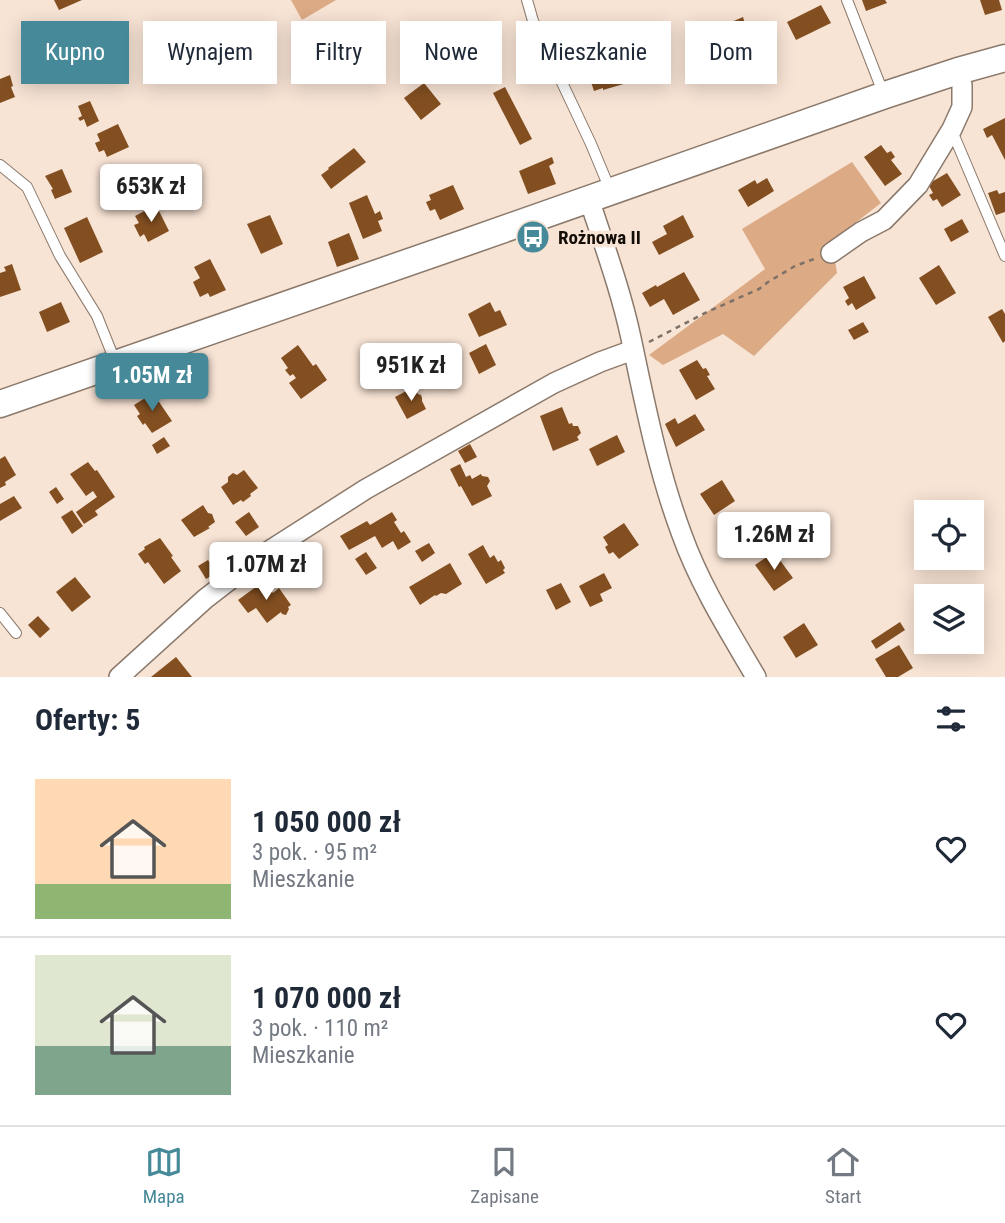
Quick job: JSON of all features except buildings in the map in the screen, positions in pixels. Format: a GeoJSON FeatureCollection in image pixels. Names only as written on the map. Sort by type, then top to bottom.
{"type":"FeatureCollection","features":[{"type":"Feature","properties":{"kind":"main road"},"geometry":{"type":"LineString","coordinates":[[0,404],[885,95],[1005,58]]}},
{"type":"Feature","properties":{"kind":"street"},"geometry":{"type":"LineString","coordinates":[[831,253],[884,220],[918,185],[962,107],[962,85],[958,71]]}},
{"type":"Feature","properties":{"kind":"street"},"geometry":{"type":"LineString","coordinates":[[600,196],[613,275],[659,461],[682,535],[704,588],[756,677]]}},
{"type":"Feature","properties":{"kind":"street"},"geometry":{"type":"LineString","coordinates":[[119,677],[205,599],[258,558],[355,496],[554,383],[633,350]]}},
{"type":"Feature","properties":{"kind":"lane"},"geometry":{"type":"LineString","coordinates":[[527,0],[533,21],[591,144],[600,196]]}},
{"type":"Feature","properties":{"kind":"lane"},"geometry":{"type":"LineString","coordinates":[[847,0],[885,95]]}},
{"type":"Feature","properties":{"kind":"lane"},"geometry":{"type":"LineString","coordinates":[[952,129],[1005,256]]}},
{"type":"Feature","properties":{"kind":"lane"},"geometry":{"type":"LineString","coordinates":[[0,165],[27,187],[60,256],[97,316],[116,363]]}},
{"type":"Feature","properties":{"kind":"lane"},"geometry":{"type":"LineString","coordinates":[[0,613],[16,633]]}},
{"type":"Feature","properties":{"kind":"path"},"geometry":{"type":"LineString","coordinates":[[633,350],[707,312],[760,289],[795,265],[831,253]]}},
{"type":"Feature","properties":{"kind":"shaded area"},"geometry":{"type":"Polygon","coordinates":[[[291,0],[336,0],[302,20],[291,0]]]}},
{"type":"Feature","properties":{"kind":"shaded area"},"geometry":{"type":"Polygon","coordinates":[[[852,162],[881,203],[832,241],[837,273],[754,356],[723,334],[663,365],[649,355],[765,269],[742,229],[852,162]]]}},
{"type":"Feature","properties":{"kind":"place","name":"Rożnowa II"},"geometry":{"type":"Point","coordinates":[533,237]}}]}
